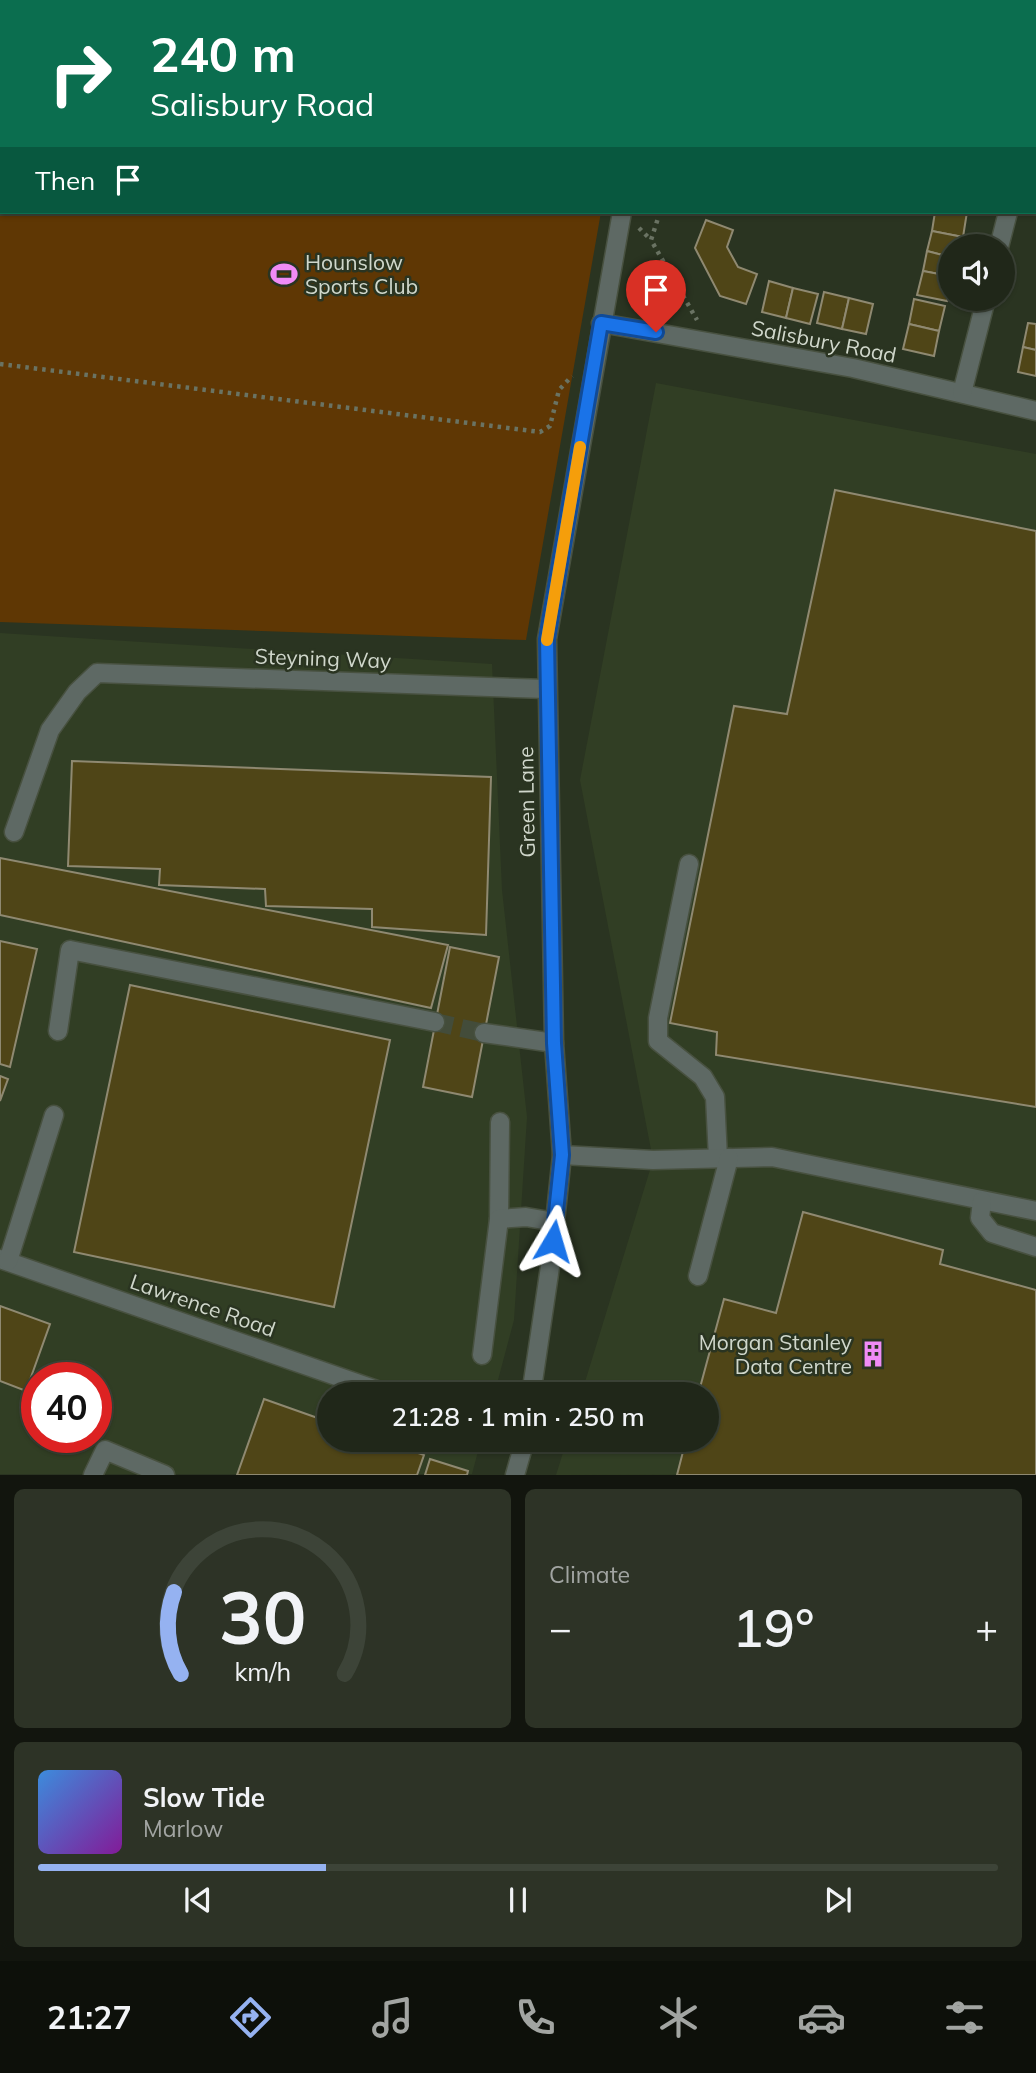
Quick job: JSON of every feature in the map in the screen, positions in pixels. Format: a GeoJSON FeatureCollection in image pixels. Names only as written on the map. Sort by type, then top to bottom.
{"type":"FeatureCollection","features":[{"type":"Feature","properties":{"kind":"street","name":"Green Lane"},"geometry":{"type":"LineString","coordinates":[[533,1382],[562,1155],[554,1043],[547,639],[622,214]]}},
{"type":"Feature","properties":{"kind":"street"},"geometry":{"type":"LineString","coordinates":[[1002,234],[1007,214]]}},
{"type":"Feature","properties":{"kind":"street"},"geometry":{"type":"LineString","coordinates":[[962,393],[983,311]]}},
{"type":"Feature","properties":{"kind":"street","name":"Salisbury Road"},"geometry":{"type":"LineString","coordinates":[[601,323],[853,368],[1036,411]]}},
{"type":"Feature","properties":{"kind":"street","name":"Steyning Way"},"geometry":{"type":"LineString","coordinates":[[14,832],[50,730],[77,692],[97,673],[547,689]]}},
{"type":"Feature","properties":{"kind":"street"},"geometry":{"type":"LineString","coordinates":[[689,863],[658,1018],[658,1041],[703,1077],[715,1097],[723,1158],[698,1276]]}},
{"type":"Feature","properties":{"kind":"street"},"geometry":{"type":"LineString","coordinates":[[58,1031],[70,950],[435,1022]]}},
{"type":"Feature","properties":{"kind":"street"},"geometry":{"type":"LineString","coordinates":[[484,1033],[554,1043]]}},
{"type":"Feature","properties":{"kind":"street"},"geometry":{"type":"LineString","coordinates":[[4,1260],[54,1115]]}},
{"type":"Feature","properties":{"kind":"street"},"geometry":{"type":"LineString","coordinates":[[482,1354],[499,1219],[500,1122]]}},
{"type":"Feature","properties":{"kind":"street"},"geometry":{"type":"LineString","coordinates":[[562,1155],[653,1160],[772,1157],[1036,1211]]}},
{"type":"Feature","properties":{"kind":"street"},"geometry":{"type":"LineString","coordinates":[[982,1201],[980,1218],[992,1233],[1036,1247]]}},
{"type":"Feature","properties":{"kind":"street"},"geometry":{"type":"LineString","coordinates":[[499,1219],[526,1217],[555,1222]]}},
{"type":"Feature","properties":{"kind":"street","name":"Lawrence Road"},"geometry":{"type":"LineString","coordinates":[[4,1260],[354,1382]]}},
{"type":"Feature","properties":{"kind":"street"},"geometry":{"type":"LineString","coordinates":[[93,1475],[105,1450],[165,1475]]}},
{"type":"Feature","properties":{"kind":"street"},"geometry":{"type":"LineString","coordinates":[[515,1475],[521,1452]]}},
{"type":"Feature","properties":{"kind":"path"},"geometry":{"type":"LineString","coordinates":[[659,214],[651,240],[710,342]]}},
{"type":"Feature","properties":{"kind":"path"},"geometry":{"type":"LineString","coordinates":[[0,363],[540,432],[550,426],[562,384],[573,375],[593,371]]}},
{"type":"Feature","properties":{"kind":"shaded area"},"geometry":{"type":"Polygon","coordinates":[[[0,214],[601,214],[526,640],[0,622],[0,214]]]}},
{"type":"Feature","properties":{"kind":"shaded area"},"geometry":{"type":"Polygon","coordinates":[[[656,383],[1036,454],[1036,1474],[556,1475],[563,1452],[719,1452],[719,1382],[585,1382],[653,1160],[580,780],[656,383]]]}},
{"type":"Feature","properties":{"kind":"shaded area"},"geometry":{"type":"Polygon","coordinates":[[[0,633],[492,664],[502,890],[527,1117],[514,1320],[497,1382],[317,1382],[317,1452],[478,1452],[472,1474],[0,1474],[0,633]]]}},
{"type":"Feature","properties":{"kind":"building"},"geometry":{"type":"Polygon","coordinates":[[[935,214],[967,214],[963,234],[932,231],[935,214]]]}},
{"type":"Feature","properties":{"kind":"building"},"geometry":{"type":"Polygon","coordinates":[[[706,220],[733,230],[727,247],[738,267],[757,274],[746,304],[720,296],[695,248],[706,220]]]}},
{"type":"Feature","properties":{"kind":"building"},"geometry":{"type":"Polygon","coordinates":[[[932,231],[948,234],[938,234],[938,254],[927,251],[932,231]]]}},
{"type":"Feature","properties":{"kind":"building"},"geometry":{"type":"Polygon","coordinates":[[[927,251],[938,254],[938,274],[923,271],[927,251]]]}},
{"type":"Feature","properties":{"kind":"building"},"geometry":{"type":"Polygon","coordinates":[[[923,271],[938,274],[938,299],[917,295],[923,271]]]}},
{"type":"Feature","properties":{"kind":"building"},"geometry":{"type":"Polygon","coordinates":[[[769,281],[793,288],[786,318],[762,312],[769,281]]]}},
{"type":"Feature","properties":{"kind":"building"},"geometry":{"type":"Polygon","coordinates":[[[793,288],[818,294],[810,324],[786,318],[793,288]]]}},
{"type":"Feature","properties":{"kind":"building"},"geometry":{"type":"Polygon","coordinates":[[[824,292],[849,298],[842,329],[817,323],[824,292]]]}},
{"type":"Feature","properties":{"kind":"building"},"geometry":{"type":"Polygon","coordinates":[[[849,298],[873,304],[866,334],[842,329],[849,298]]]}},
{"type":"Feature","properties":{"kind":"building"},"geometry":{"type":"Polygon","coordinates":[[[914,299],[938,304],[938,311],[944,311],[939,331],[909,324],[914,299]]]}},
{"type":"Feature","properties":{"kind":"building"},"geometry":{"type":"Polygon","coordinates":[[[1028,323],[1036,324],[1036,350],[1023,347],[1028,323]]]}},
{"type":"Feature","properties":{"kind":"building"},"geometry":{"type":"Polygon","coordinates":[[[909,324],[939,331],[934,356],[903,349],[909,324]]]}},
{"type":"Feature","properties":{"kind":"building"},"geometry":{"type":"Polygon","coordinates":[[[1023,347],[1036,350],[1036,376],[1018,372],[1023,347]]]}},
{"type":"Feature","properties":{"kind":"building"},"geometry":{"type":"Polygon","coordinates":[[[835,490],[1036,531],[1036,1107],[716,1055],[717,1032],[670,1023],[734,706],[787,714],[835,490]]]}},
{"type":"Feature","properties":{"kind":"building"},"geometry":{"type":"Polygon","coordinates":[[[72,761],[491,777],[486,935],[372,927],[372,909],[266,906],[265,889],[159,885],[160,869],[68,866],[72,761]]]}},
{"type":"Feature","properties":{"kind":"building"},"geometry":{"type":"Polygon","coordinates":[[[0,858],[448,945],[431,1008],[0,915],[0,858]]]}},
{"type":"Feature","properties":{"kind":"building"},"geometry":{"type":"Polygon","coordinates":[[[0,941],[37,949],[10,1067],[0,1064],[0,941]]]}},
{"type":"Feature","properties":{"kind":"building"},"geometry":{"type":"Polygon","coordinates":[[[450,947],[499,957],[472,1097],[423,1087],[450,947]]]}},
{"type":"Feature","properties":{"kind":"building"},"geometry":{"type":"Polygon","coordinates":[[[130,985],[390,1040],[334,1307],[74,1252],[130,985]]]}},
{"type":"Feature","properties":{"kind":"building"},"geometry":{"type":"Polygon","coordinates":[[[0,1076],[8,1079],[0,1101],[0,1076]]]}},
{"type":"Feature","properties":{"kind":"building","name":"Morgan Stanley Data Centre"},"geometry":{"type":"Polygon","coordinates":[[[803,1212],[943,1250],[940,1264],[1036,1290],[1036,1475],[677,1475],[683,1452],[719,1452],[719,1382],[702,1382],[724,1299],[776,1313],[803,1212]]]}},
{"type":"Feature","properties":{"kind":"building"},"geometry":{"type":"Polygon","coordinates":[[[0,1306],[50,1324],[36,1362],[21,1362],[21,1389],[0,1381],[0,1306]]]}},
{"type":"Feature","properties":{"kind":"building"},"geometry":{"type":"Polygon","coordinates":[[[264,1399],[317,1418],[317,1452],[415,1452],[424,1455],[417,1475],[237,1475],[264,1399]]]}},
{"type":"Feature","properties":{"kind":"building"},"geometry":{"type":"Polygon","coordinates":[[[430,1459],[468,1471],[467,1475],[425,1475],[430,1459]]]}},
{"type":"Feature","properties":{"kind":"tunnel"},"geometry":{"type":"LineString","coordinates":[[435,1022],[484,1033]]}},
{"type":"Feature","properties":{"kind":"slow traffic"},"geometry":{"type":"LineString","coordinates":[[547,640],[580,447]]}},
{"type":"Feature","properties":{"kind":"place","name":"Hounslow Sports Club"},"geometry":{"type":"Point","coordinates":[284,274]}},
{"type":"Feature","properties":{"kind":"place","name":"Morgan Stanley Data Centre"},"geometry":{"type":"Point","coordinates":[873,1354]}},
{"type":"Feature","properties":{"kind":"route"},"geometry":{"type":"LineString","coordinates":[[553,1241],[562,1155],[554,1043],[547,639],[601,323],[656,332]]}}]}
